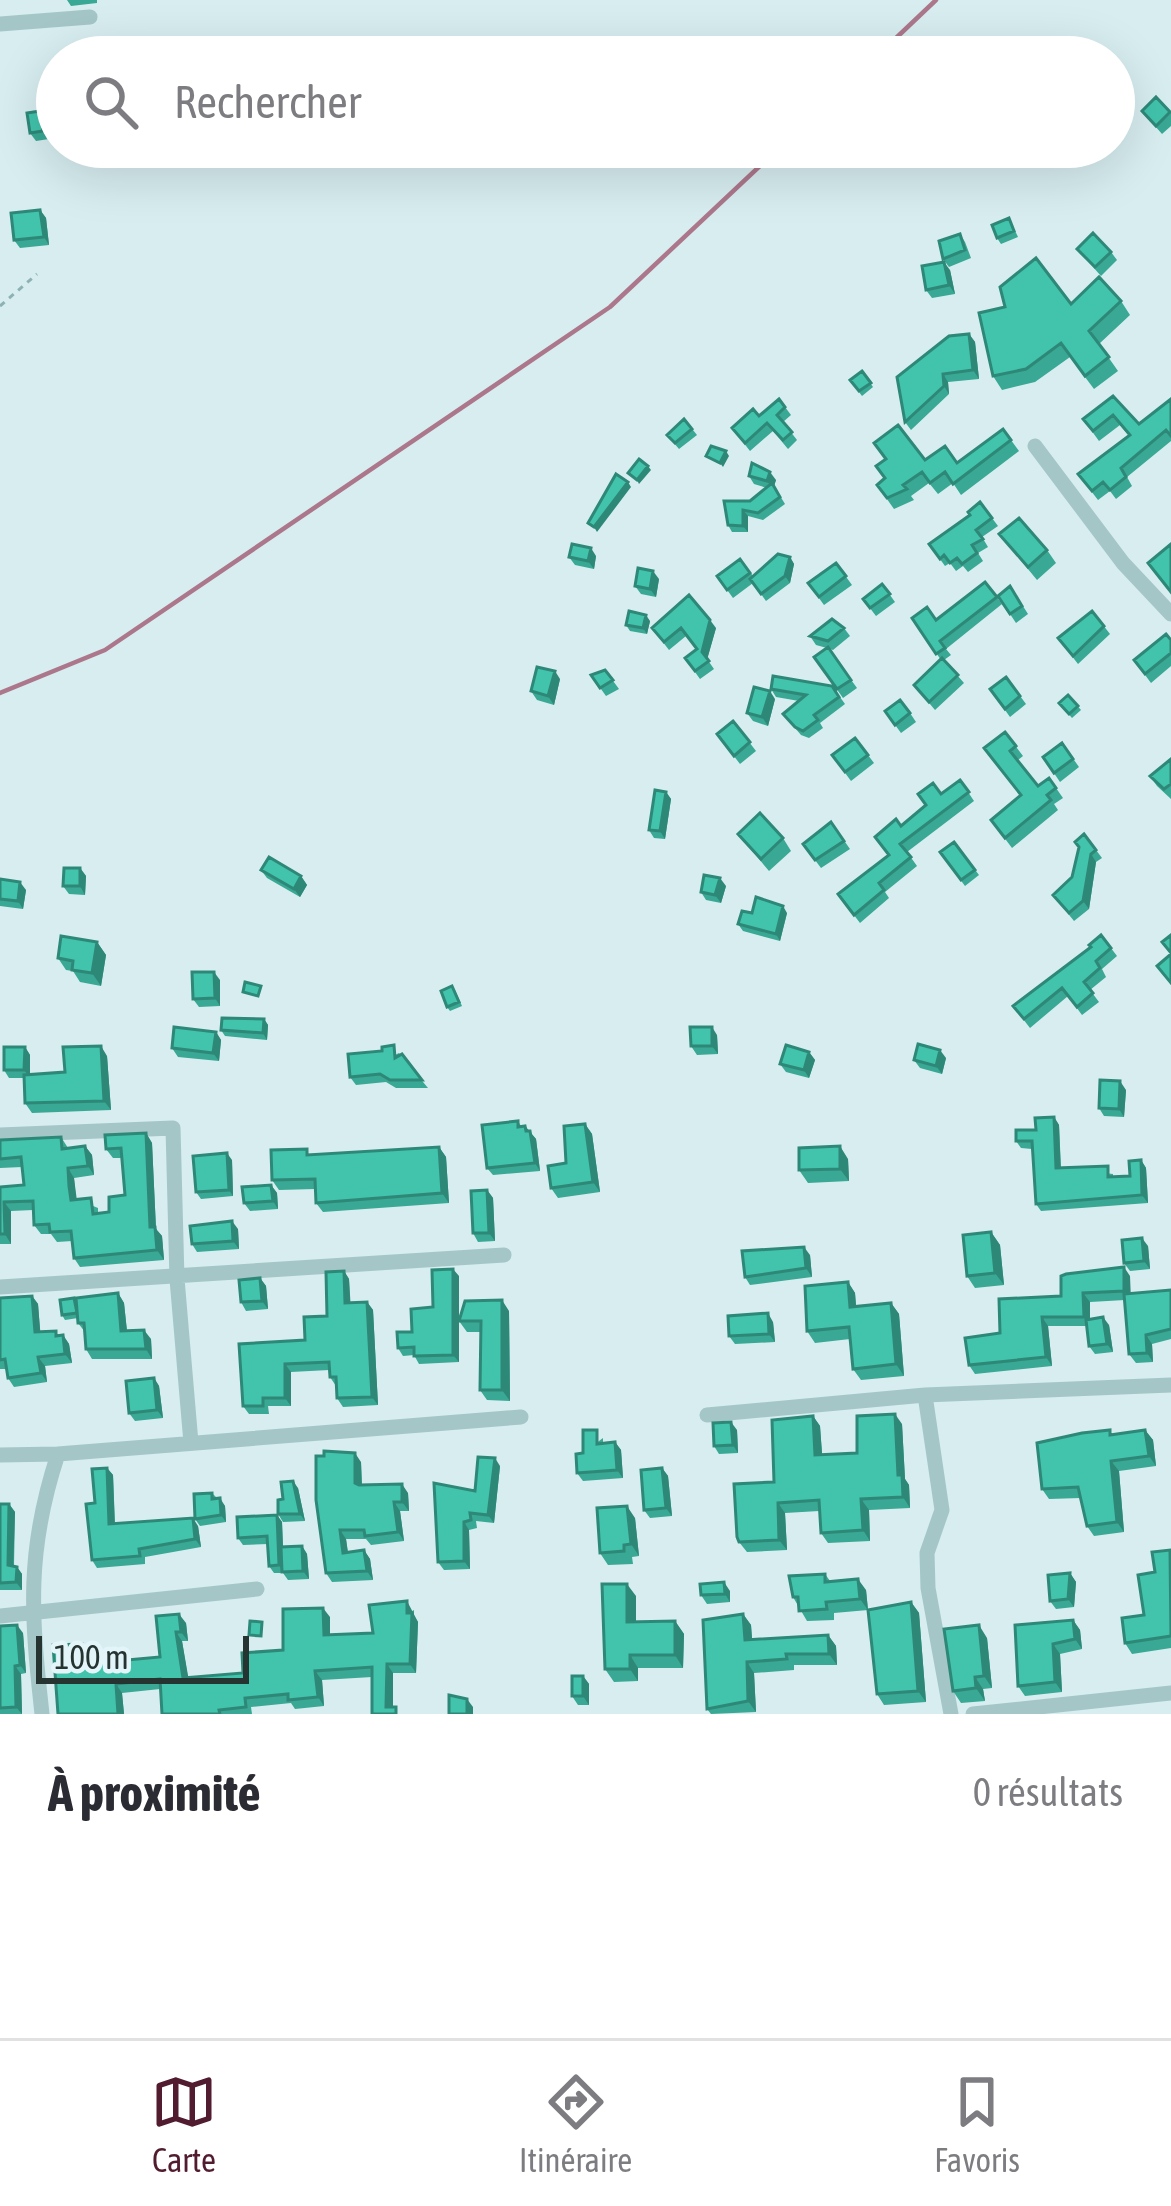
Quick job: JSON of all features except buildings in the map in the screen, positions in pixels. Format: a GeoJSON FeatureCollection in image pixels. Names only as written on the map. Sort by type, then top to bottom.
{"type":"FeatureCollection","features":[{"type":"Feature","properties":{"kind":"street"},"geometry":{"type":"LineString","coordinates":[[0,24],[90,17]]}},
{"type":"Feature","properties":{"kind":"street"},"geometry":{"type":"LineString","coordinates":[[1036,446],[1123,563],[1171,614]]}},
{"type":"Feature","properties":{"kind":"street"},"geometry":{"type":"LineString","coordinates":[[0,1135],[173,1129],[177,1279],[191,1443]]}},
{"type":"Feature","properties":{"kind":"street"},"geometry":{"type":"LineString","coordinates":[[0,1287],[503,1255]]}},
{"type":"Feature","properties":{"kind":"street"},"geometry":{"type":"LineString","coordinates":[[707,1415],[925,1395],[1171,1385]]}},
{"type":"Feature","properties":{"kind":"street"},"geometry":{"type":"LineString","coordinates":[[925,1395],[942,1510],[926,1553],[928,1588],[951,1714]]}},
{"type":"Feature","properties":{"kind":"street"},"geometry":{"type":"LineString","coordinates":[[0,1455],[521,1417]]}},
{"type":"Feature","properties":{"kind":"street"},"geometry":{"type":"LineString","coordinates":[[42,1714],[30,1613],[39,1512],[58,1454]]}},
{"type":"Feature","properties":{"kind":"street"},"geometry":{"type":"LineString","coordinates":[[0,1616],[256,1588]]}},
{"type":"Feature","properties":{"kind":"street"},"geometry":{"type":"LineString","coordinates":[[973,1714],[1171,1693]]}},
{"type":"Feature","properties":{"kind":"path"},"geometry":{"type":"LineString","coordinates":[[0,306],[37,274]]}},
{"type":"Feature","properties":{"kind":"waterway"},"geometry":{"type":"LineString","coordinates":[[898,36],[936,0]]}},
{"type":"Feature","properties":{"kind":"waterway"},"geometry":{"type":"LineString","coordinates":[[0,693],[105,650],[610,307],[758,168]]}}]}
